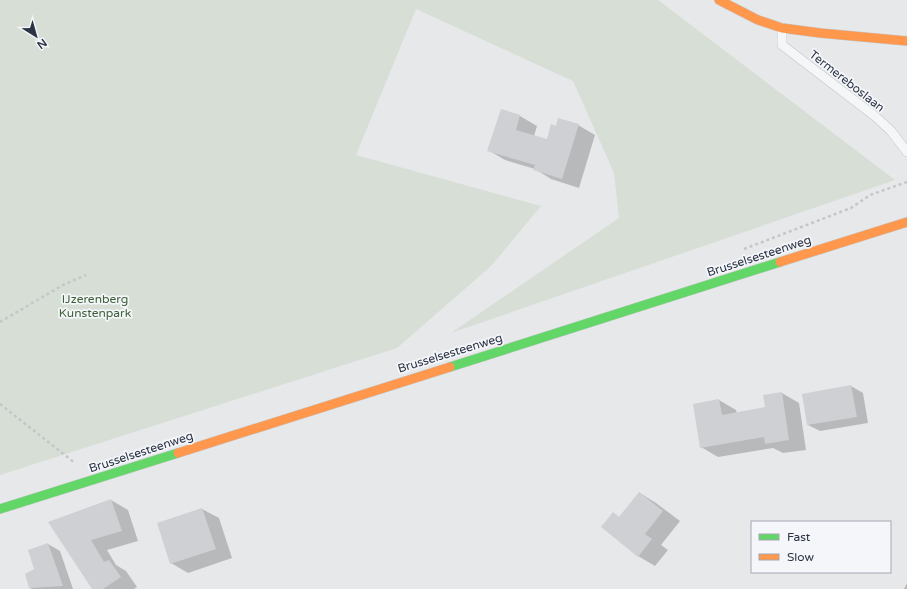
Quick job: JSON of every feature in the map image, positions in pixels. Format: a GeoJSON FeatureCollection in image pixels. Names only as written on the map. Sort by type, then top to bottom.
{"type":"FeatureCollection","features":[{"type":"Feature","properties":{"kind":"main road","name":"Termereboslaan"},"geometry":{"type":"LineString","coordinates":[[719,0],[758,20],[782,28],[907,41]]}},
{"type":"Feature","properties":{"kind":"main road","name":"Brusselsesteenweg"},"geometry":{"type":"LineString","coordinates":[[0,509],[454,364],[588,324],[907,222]]}},
{"type":"Feature","properties":{"kind":"lane","name":"Termereboslaan"},"geometry":{"type":"LineString","coordinates":[[782,28],[782,45],[876,117],[891,131],[907,152]]}},
{"type":"Feature","properties":{"kind":"path"},"geometry":{"type":"LineString","coordinates":[[0,322],[63,286],[86,275]]}},
{"type":"Feature","properties":{"kind":"path"},"geometry":{"type":"LineString","coordinates":[[0,404],[95,479]]}},
{"type":"Feature","properties":{"kind":"green space","name":"IJzerenberg Kunstenpark"},"geometry":{"type":"Polygon","coordinates":[[[0,0],[658,0],[895,180],[451,333],[619,218],[614,173],[573,81],[416,9],[356,155],[541,206],[491,266],[397,348],[0,475],[0,0]]]}},
{"type":"Feature","properties":{"kind":"building"},"geometry":{"type":"Polygon","coordinates":[[[501,109],[520,115],[516,130],[547,139],[551,124],[556,126],[558,118],[579,124],[562,179],[533,170],[535,165],[487,151],[501,109]]]}},
{"type":"Feature","properties":{"kind":"building"},"geometry":{"type":"Polygon","coordinates":[[[851,385],[857,417],[807,425],[802,394],[851,385]]]}},
{"type":"Feature","properties":{"kind":"building"},"geometry":{"type":"Polygon","coordinates":[[[782,392],[789,440],[765,444],[764,437],[700,448],[693,404],[719,399],[722,415],[765,407],[763,395],[782,392]]]}},
{"type":"Feature","properties":{"kind":"building"},"geometry":{"type":"Polygon","coordinates":[[[639,492],[663,511],[645,534],[652,539],[638,557],[601,527],[613,512],[619,517],[639,492]]]}},
{"type":"Feature","properties":{"kind":"building"},"geometry":{"type":"Polygon","coordinates":[[[111,499],[122,531],[91,540],[104,562],[109,560],[121,577],[103,589],[92,589],[48,522],[111,499]]]}},
{"type":"Feature","properties":{"kind":"building"},"geometry":{"type":"Polygon","coordinates":[[[202,508],[216,549],[170,564],[157,523],[202,508]]]}},
{"type":"Feature","properties":{"kind":"building"},"geometry":{"type":"Polygon","coordinates":[[[48,543],[63,586],[29,588],[25,574],[34,569],[28,550],[48,543]]]}},
{"type":"Feature","properties":{"kind":"traffic: fast"},"geometry":{"type":"LineString","coordinates":[[450,367],[780,262]]}},
{"type":"Feature","properties":{"kind":"traffic: fast"},"geometry":{"type":"LineString","coordinates":[[0,509],[178,453]]}},
{"type":"Feature","properties":{"kind":"traffic: slow"},"geometry":{"type":"LineString","coordinates":[[719,0],[758,20],[782,28],[907,41]]}},
{"type":"Feature","properties":{"kind":"traffic: slow"},"geometry":{"type":"LineString","coordinates":[[780,262],[907,222]]}},
{"type":"Feature","properties":{"kind":"traffic: slow"},"geometry":{"type":"LineString","coordinates":[[178,453],[450,367]]}}]}
